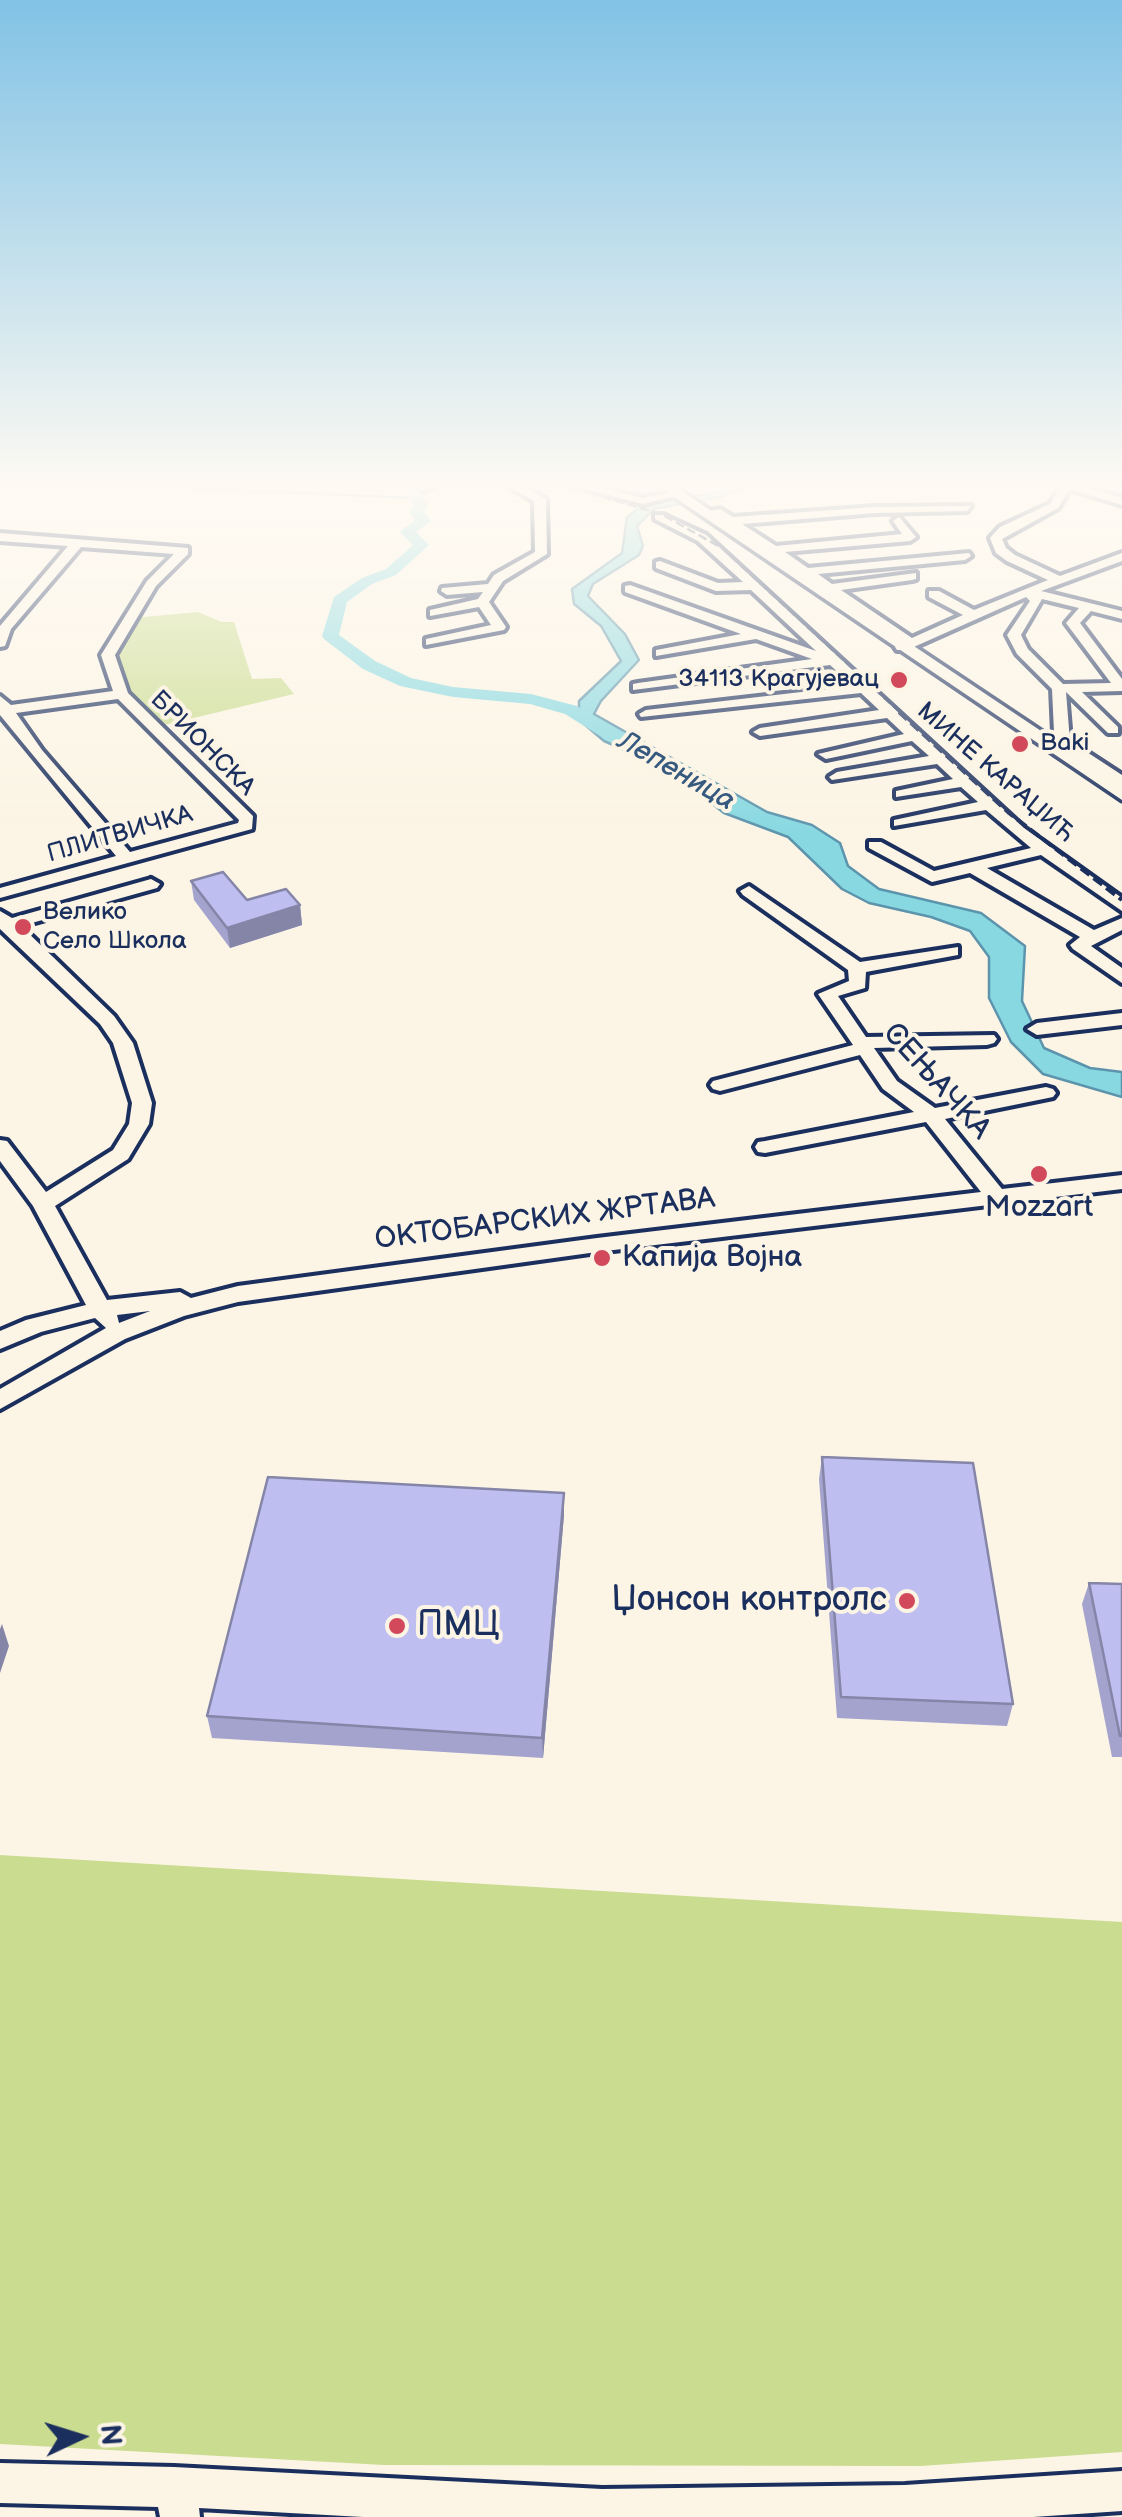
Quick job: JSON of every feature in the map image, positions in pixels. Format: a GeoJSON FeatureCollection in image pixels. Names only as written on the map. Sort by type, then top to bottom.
{"type":"FeatureCollection","features":[{"type":"Feature","properties":{"kind":"main road"},"geometry":{"type":"LineString","coordinates":[[843,603],[1063,748],[1122,794]]}},
{"type":"Feature","properties":{"kind":"street"},"geometry":{"type":"LineString","coordinates":[[0,643],[5,628],[26,603]]}},
{"type":"Feature","properties":{"kind":"street","name":"БРИОНСКА"},"geometry":{"type":"LineString","coordinates":[[139,603],[108,655],[121,694],[247,820]]}},
{"type":"Feature","properties":{"kind":"street"},"geometry":{"type":"LineString","coordinates":[[435,613],[477,603]]}},
{"type":"Feature","properties":{"kind":"street"},"geometry":{"type":"LineString","coordinates":[[431,642],[500,627],[485,603]]}},
{"type":"Feature","properties":{"kind":"street"},"geometry":{"type":"LineString","coordinates":[[671,603],[833,660]]}},
{"type":"Feature","properties":{"kind":"street","name":"МИНЕ КАРАЏИЋ"},"geometry":{"type":"LineString","coordinates":[[773,603],[963,782],[1042,850],[1122,906]]}},
{"type":"Feature","properties":{"kind":"street"},"geometry":{"type":"LineString","coordinates":[[851,603],[907,645],[1002,603]]}},
{"type":"Feature","properties":{"kind":"street"},"geometry":{"type":"LineString","coordinates":[[952,603],[974,615]]}},
{"type":"Feature","properties":{"kind":"street"},"geometry":{"type":"LineString","coordinates":[[1034,603],[1014,635],[1022,651],[1113,730]]}},
{"type":"Feature","properties":{"kind":"street"},"geometry":{"type":"LineString","coordinates":[[1071,603],[1122,616]]}},
{"type":"Feature","properties":{"kind":"street"},"geometry":{"type":"LineString","coordinates":[[1087,608],[1073,623],[1121,688]]}},
{"type":"Feature","properties":{"kind":"street"},"geometry":{"type":"LineString","coordinates":[[673,638],[734,626]]}},
{"type":"Feature","properties":{"kind":"street"},"geometry":{"type":"LineString","coordinates":[[661,653],[760,634]]}},
{"type":"Feature","properties":{"kind":"street"},"geometry":{"type":"LineString","coordinates":[[638,687],[833,660]]}},
{"type":"Feature","properties":{"kind":"street"},"geometry":{"type":"LineString","coordinates":[[1065,689],[1121,688]]}},
{"type":"Feature","properties":{"kind":"street"},"geometry":{"type":"LineString","coordinates":[[646,714],[862,689]]}},
{"type":"Feature","properties":{"kind":"street"},"geometry":{"type":"LineString","coordinates":[[1065,689],[1063,748],[1122,782]]}},
{"type":"Feature","properties":{"kind":"street"},"geometry":{"type":"LineString","coordinates":[[1,707],[121,694]]}},
{"type":"Feature","properties":{"kind":"street"},"geometry":{"type":"LineString","coordinates":[[1,707],[127,858]]}},
{"type":"Feature","properties":{"kind":"street"},"geometry":{"type":"LineString","coordinates":[[760,732],[889,713]]}},
{"type":"Feature","properties":{"kind":"street"},"geometry":{"type":"LineString","coordinates":[[826,754],[914,736]]}},
{"type":"Feature","properties":{"kind":"street"},"geometry":{"type":"LineString","coordinates":[[837,777],[939,759]]}},
{"type":"Feature","properties":{"kind":"street"},"geometry":{"type":"LineString","coordinates":[[902,794],[963,782]]}},
{"type":"Feature","properties":{"kind":"street"},"geometry":{"type":"LineString","coordinates":[[900,823],[990,805]]}},
{"type":"Feature","properties":{"kind":"street","name":"ПЛИТВИЧКА"},"geometry":{"type":"LineString","coordinates":[[0,893],[246,826],[247,820]]}},
{"type":"Feature","properties":{"kind":"street"},"geometry":{"type":"LineString","coordinates":[[875,845],[932,877],[1042,850]]}},
{"type":"Feature","properties":{"kind":"street"},"geometry":{"type":"LineString","coordinates":[[971,866],[1091,936]]}},
{"type":"Feature","properties":{"kind":"street"},"geometry":{"type":"LineString","coordinates":[[3,920],[151,884]]}},
{"type":"Feature","properties":{"kind":"street"},"geometry":{"type":"LineString","coordinates":[[749,891],[857,968],[952,951]]}},
{"type":"Feature","properties":{"kind":"street"},"geometry":{"type":"LineString","coordinates":[[3,920],[108,1020],[123,1043],[142,1103],[139,1124],[121,1154],[42,1204]]}},
{"type":"Feature","properties":{"kind":"street"},"geometry":{"type":"LineString","coordinates":[[1122,923],[1080,945],[1122,977]]}},
{"type":"Feature","properties":{"kind":"street","name":"СЕЊАЧКА"},"geometry":{"type":"LineString","coordinates":[[857,968],[858,984],[827,994],[890,1085],[930,1114],[997,1198]]}},
{"type":"Feature","properties":{"kind":"street"},"geometry":{"type":"LineString","coordinates":[[1037,1029],[1122,1019]]}},
{"type":"Feature","properties":{"kind":"street"},"geometry":{"type":"LineString","coordinates":[[720,1085],[861,1046],[987,1039]]}},
{"type":"Feature","properties":{"kind":"street"},"geometry":{"type":"LineString","coordinates":[[765,1147],[1046,1093]]}},
{"type":"Feature","properties":{"kind":"street"},"geometry":{"type":"LineString","coordinates":[[0,1146],[42,1204],[117,1332]]}},
{"type":"Feature","properties":{"kind":"street","name":"ОКТОБАРСКИХ ЖРТАВА"},"geometry":{"type":"LineString","coordinates":[[0,1400],[117,1332],[177,1310],[238,1294],[597,1245],[1122,1182]]}},
{"type":"Feature","properties":{"kind":"street"},"geometry":{"type":"LineString","coordinates":[[0,1341],[34,1326],[101,1308],[238,1294]]}},
{"type":"Feature","properties":{"kind":"street"},"geometry":{"type":"LineString","coordinates":[[0,2483],[177,2502],[526,2511],[907,2511],[1122,2492]]}},
{"type":"Feature","properties":{"kind":"green space"},"geometry":{"type":"Polygon","coordinates":[[[198,612],[222,622],[234,622],[252,679],[281,678],[294,694],[160,726],[126,694],[110,653],[133,618],[198,612]]]}},
{"type":"Feature","properties":{"kind":"green space"},"geometry":{"type":"Polygon","coordinates":[[[0,1855],[1122,1922],[1122,2452],[921,2466],[384,2465],[0,2444],[0,1855]]]}},
{"type":"Feature","properties":{"kind":"water"},"geometry":{"type":"Polygon","coordinates":[[[595,603],[625,634],[639,660],[594,714],[767,812],[812,825],[840,843],[848,866],[879,889],[981,913],[1025,946],[1022,1001],[1044,1048],[1090,1068],[1122,1072],[1122,1097],[1043,1074],[1011,1042],[989,998],[989,957],[970,931],[931,917],[869,903],[842,889],[788,837],[724,813],[668,769],[604,741],[577,718],[585,716],[579,713],[579,701],[621,661],[601,626],[574,604],[595,603]]]}},
{"type":"Feature","properties":{"kind":"building"},"geometry":{"type":"Polygon","coordinates":[[[223,872],[247,900],[286,889],[300,905],[227,928],[191,881],[223,872]]]}},
{"type":"Feature","properties":{"kind":"building","name":"Џонсон контролс"},"geometry":{"type":"Polygon","coordinates":[[[822,1457],[973,1463],[1013,1704],[841,1697],[822,1457]]]}},
{"type":"Feature","properties":{"kind":"building","name":"ПМЦ"},"geometry":{"type":"Polygon","coordinates":[[[268,1477],[564,1493],[542,1738],[207,1716],[268,1477]]]}},
{"type":"Feature","properties":{"kind":"building"},"geometry":{"type":"Polygon","coordinates":[[[1089,1583],[1122,1584],[1122,1736],[1120,1736],[1089,1583]]]}},
{"type":"Feature","properties":{"kind":"waterway","name":"Лепеница"},"geometry":{"type":"LineString","coordinates":[[339,603],[330,636],[369,665],[406,682],[453,692],[531,699],[571,710],[614,737]]}},
{"type":"Feature","properties":{"kind":"railway"},"geometry":{"type":"LineString","coordinates":[[782,603],[902,714]]}},
{"type":"Feature","properties":{"kind":"railway"},"geometry":{"type":"LineString","coordinates":[[899,712],[1009,813],[1122,900]]}},
{"type":"Feature","properties":{"kind":"place","name":"34113 Крагујевац"},"geometry":{"type":"Point","coordinates":[899,680]}},
{"type":"Feature","properties":{"kind":"place","name":"Baki"},"geometry":{"type":"Point","coordinates":[1020,744]}},
{"type":"Feature","properties":{"kind":"place","name":"Велико Село Школа"},"geometry":{"type":"Point","coordinates":[23,927]}},
{"type":"Feature","properties":{"kind":"place","name":"Mozzart"},"geometry":{"type":"Point","coordinates":[1039,1174]}},
{"type":"Feature","properties":{"kind":"place","name":"Капија Војна"},"geometry":{"type":"Point","coordinates":[602,1258]}},
{"type":"Feature","properties":{"kind":"place","name":"Џонсон контролс"},"geometry":{"type":"Point","coordinates":[907,1601]}},
{"type":"Feature","properties":{"kind":"place","name":"ПМЦ"},"geometry":{"type":"Point","coordinates":[397,1626]}}]}
